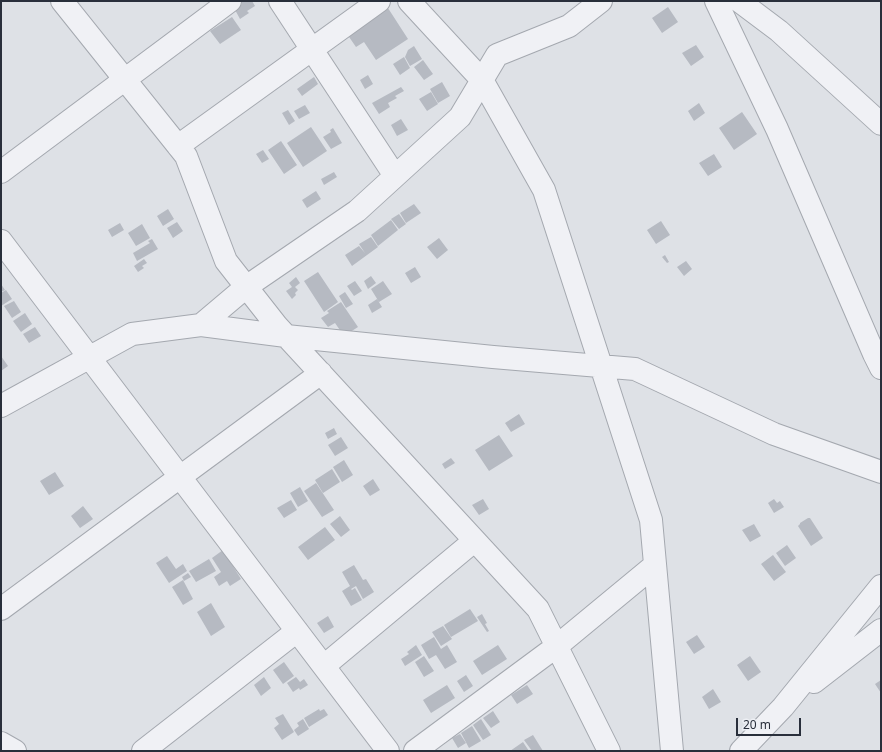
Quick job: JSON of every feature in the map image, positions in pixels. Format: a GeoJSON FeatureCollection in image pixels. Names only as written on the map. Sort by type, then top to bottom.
{"type":"FeatureCollection","features":[{"type":"Feature","properties":{"kind":"street"},"geometry":{"type":"LineString","coordinates":[[62,1],[186,156],[226,262],[286,336],[538,609],[609,751]]}},
{"type":"Feature","properties":{"kind":"street"},"geometry":{"type":"LineString","coordinates":[[1,172],[230,1]]}},
{"type":"Feature","properties":{"kind":"street"},"geometry":{"type":"LineString","coordinates":[[280,1],[395,176]]}},
{"type":"Feature","properties":{"kind":"street"},"geometry":{"type":"LineString","coordinates":[[178,146],[379,1]]}},
{"type":"Feature","properties":{"kind":"street"},"geometry":{"type":"LineString","coordinates":[[409,1],[482,80],[544,190],[651,520],[672,751]]}},
{"type":"Feature","properties":{"kind":"street"},"geometry":{"type":"LineString","coordinates":[[201,325],[246,287],[357,211],[460,117],[497,55],[569,26],[601,1]]}},
{"type":"Feature","properties":{"kind":"street"},"geometry":{"type":"LineString","coordinates":[[716,1],[777,129],[881,368]]}},
{"type":"Feature","properties":{"kind":"street"},"geometry":{"type":"LineString","coordinates":[[739,1],[779,31],[881,124]]}},
{"type":"Feature","properties":{"kind":"street"},"geometry":{"type":"LineString","coordinates":[[1,241],[388,751]]}},
{"type":"Feature","properties":{"kind":"street"},"geometry":{"type":"LineString","coordinates":[[1,406],[132,334],[201,325],[286,336],[493,357],[635,368],[774,434],[881,472]]}},
{"type":"Feature","properties":{"kind":"street"},"geometry":{"type":"LineString","coordinates":[[1,608],[321,373]]}},
{"type":"Feature","properties":{"kind":"street"},"geometry":{"type":"LineString","coordinates":[[324,666],[474,541]]}},
{"type":"Feature","properties":{"kind":"street"},"geometry":{"type":"LineString","coordinates":[[415,751],[557,646],[655,565]]}},
{"type":"Feature","properties":{"kind":"street"},"geometry":{"type":"LineString","coordinates":[[741,751],[783,707],[881,586]]}},
{"type":"Feature","properties":{"kind":"street"},"geometry":{"type":"LineString","coordinates":[[783,707],[881,630]]}},
{"type":"Feature","properties":{"kind":"street"},"geometry":{"type":"LineString","coordinates":[[143,751],[297,631]]}},
{"type":"Feature","properties":{"kind":"street"},"geometry":{"type":"LineString","coordinates":[[1,743],[15,751]]}},
{"type":"Feature","properties":{"kind":"building"},"geometry":{"type":"Polygon","coordinates":[[[240,1],[252,1],[255,6],[247,11],[249,13],[240,19],[234,8],[242,4],[240,1]]]}},
{"type":"Feature","properties":{"kind":"building"},"geometry":{"type":"Polygon","coordinates":[[[386,5],[408,39],[376,60],[364,42],[356,47],[347,34],[386,5]]]}},
{"type":"Feature","properties":{"kind":"building"},"geometry":{"type":"Polygon","coordinates":[[[668,7],[678,22],[662,33],[652,18],[668,7]]]}},
{"type":"Feature","properties":{"kind":"building"},"geometry":{"type":"Polygon","coordinates":[[[232,17],[241,30],[220,44],[210,31],[232,17]]]}},
{"type":"Feature","properties":{"kind":"building"},"geometry":{"type":"Polygon","coordinates":[[[696,45],[704,57],[691,66],[682,53],[696,45]]]}},
{"type":"Feature","properties":{"kind":"building"},"geometry":{"type":"Polygon","coordinates":[[[414,46],[422,59],[410,66],[405,57],[408,50],[414,46]]]}},
{"type":"Feature","properties":{"kind":"building"},"geometry":{"type":"Polygon","coordinates":[[[404,57],[410,68],[400,75],[393,64],[404,57]]]}},
{"type":"Feature","properties":{"kind":"building"},"geometry":{"type":"Polygon","coordinates":[[[423,60],[433,74],[424,80],[414,67],[423,60]]]}},
{"type":"Feature","properties":{"kind":"building"},"geometry":{"type":"Polygon","coordinates":[[[368,75],[373,84],[365,89],[360,80],[368,75]]]}},
{"type":"Feature","properties":{"kind":"building"},"geometry":{"type":"Polygon","coordinates":[[[314,77],[318,84],[302,96],[297,89],[314,77]]]}},
{"type":"Feature","properties":{"kind":"building"},"geometry":{"type":"Polygon","coordinates":[[[442,82],[450,96],[438,103],[430,89],[442,82]]]}},
{"type":"Feature","properties":{"kind":"building"},"geometry":{"type":"Polygon","coordinates":[[[401,87],[404,91],[395,96],[397,98],[388,103],[390,107],[379,114],[372,103],[401,87]]]}},
{"type":"Feature","properties":{"kind":"building"},"geometry":{"type":"Polygon","coordinates":[[[431,92],[438,104],[427,111],[419,99],[431,92]]]}},
{"type":"Feature","properties":{"kind":"building"},"geometry":{"type":"Polygon","coordinates":[[[699,103],[705,113],[694,121],[688,111],[699,103]]]}},
{"type":"Feature","properties":{"kind":"building"},"geometry":{"type":"Polygon","coordinates":[[[305,105],[310,113],[299,119],[294,111],[305,105]]]}},
{"type":"Feature","properties":{"kind":"building"},"geometry":{"type":"Polygon","coordinates":[[[288,110],[295,121],[289,125],[282,113],[288,110]]]}},
{"type":"Feature","properties":{"kind":"building"},"geometry":{"type":"Polygon","coordinates":[[[742,112],[757,134],[734,150],[719,128],[742,112]]]}},
{"type":"Feature","properties":{"kind":"building"},"geometry":{"type":"Polygon","coordinates":[[[401,119],[408,130],[397,136],[391,125],[401,119]]]}},
{"type":"Feature","properties":{"kind":"building"},"geometry":{"type":"Polygon","coordinates":[[[311,127],[327,151],[303,167],[287,143],[311,127]]]}},
{"type":"Feature","properties":{"kind":"building"},"geometry":{"type":"Polygon","coordinates":[[[333,128],[342,143],[331,149],[323,137],[331,132],[330,130],[333,128]]]}},
{"type":"Feature","properties":{"kind":"building"},"geometry":{"type":"Polygon","coordinates":[[[281,141],[297,165],[284,174],[268,150],[281,141]]]}},
{"type":"Feature","properties":{"kind":"building"},"geometry":{"type":"Polygon","coordinates":[[[263,150],[269,159],[262,163],[256,154],[263,150]]]}},
{"type":"Feature","properties":{"kind":"building"},"geometry":{"type":"Polygon","coordinates":[[[714,154],[722,167],[708,176],[699,163],[714,154]]]}},
{"type":"Feature","properties":{"kind":"building"},"geometry":{"type":"Polygon","coordinates":[[[334,172],[337,177],[324,185],[321,179],[334,172]]]}},
{"type":"Feature","properties":{"kind":"building"},"geometry":{"type":"Polygon","coordinates":[[[316,191],[321,199],[307,208],[302,200],[316,191]]]}},
{"type":"Feature","properties":{"kind":"building"},"geometry":{"type":"Polygon","coordinates":[[[414,204],[421,213],[406,223],[400,213],[414,204]]]}},
{"type":"Feature","properties":{"kind":"building"},"geometry":{"type":"Polygon","coordinates":[[[168,209],[174,219],[163,226],[157,216],[168,209]]]}},
{"type":"Feature","properties":{"kind":"building"},"geometry":{"type":"Polygon","coordinates":[[[399,214],[406,224],[399,229],[391,219],[399,214]]]}},
{"type":"Feature","properties":{"kind":"building"},"geometry":{"type":"Polygon","coordinates":[[[391,220],[398,230],[378,246],[371,235],[391,220]]]}},
{"type":"Feature","properties":{"kind":"building"},"geometry":{"type":"Polygon","coordinates":[[[661,221],[670,235],[656,244],[647,230],[661,221]]]}},
{"type":"Feature","properties":{"kind":"building"},"geometry":{"type":"Polygon","coordinates":[[[177,222],[183,231],[173,238],[167,228],[177,222]]]}},
{"type":"Feature","properties":{"kind":"building"},"geometry":{"type":"Polygon","coordinates":[[[120,223],[124,230],[112,237],[108,230],[120,223]]]}},
{"type":"Feature","properties":{"kind":"building"},"geometry":{"type":"Polygon","coordinates":[[[142,224],[150,238],[136,246],[128,233],[142,224]]]}},
{"type":"Feature","properties":{"kind":"building"},"geometry":{"type":"Polygon","coordinates":[[[371,237],[378,247],[352,266],[345,255],[359,246],[365,253],[359,244],[371,237]]]}},
{"type":"Feature","properties":{"kind":"building"},"geometry":{"type":"Polygon","coordinates":[[[439,238],[448,250],[437,259],[427,247],[439,238]]]}},
{"type":"Feature","properties":{"kind":"building"},"geometry":{"type":"Polygon","coordinates":[[[152,239],[158,249],[137,261],[133,253],[150,243],[148,241],[152,239]]]}},
{"type":"Feature","properties":{"kind":"building"},"geometry":{"type":"Polygon","coordinates":[[[665,255],[669,262],[667,263],[662,257],[665,255]]]}},
{"type":"Feature","properties":{"kind":"building"},"geometry":{"type":"Polygon","coordinates":[[[144,259],[147,263],[142,266],[144,268],[138,272],[134,266],[144,259]]]}},
{"type":"Feature","properties":{"kind":"building"},"geometry":{"type":"Polygon","coordinates":[[[686,261],[692,269],[684,276],[677,267],[686,261]]]}},
{"type":"Feature","properties":{"kind":"building"},"geometry":{"type":"Polygon","coordinates":[[[415,267],[421,277],[411,283],[405,273],[415,267]]]}},
{"type":"Feature","properties":{"kind":"building"},"geometry":{"type":"Polygon","coordinates":[[[318,272],[338,302],[324,312],[304,281],[318,272]]]}},
{"type":"Feature","properties":{"kind":"building"},"geometry":{"type":"Polygon","coordinates":[[[371,276],[376,283],[368,289],[364,281],[371,276]]]}},
{"type":"Feature","properties":{"kind":"building"},"geometry":{"type":"Polygon","coordinates":[[[296,277],[300,283],[295,287],[298,290],[292,299],[286,291],[292,287],[289,283],[296,277]]]}},
{"type":"Feature","properties":{"kind":"building"},"geometry":{"type":"Polygon","coordinates":[[[355,281],[362,291],[354,296],[347,286],[355,281]]]}},
{"type":"Feature","properties":{"kind":"building"},"geometry":{"type":"Polygon","coordinates":[[[383,281],[392,294],[379,302],[371,289],[383,281]]]}},
{"type":"Feature","properties":{"kind":"building"},"geometry":{"type":"Polygon","coordinates":[[[1,284],[5,290],[1,292],[1,284]]]}},
{"type":"Feature","properties":{"kind":"building"},"geometry":{"type":"Polygon","coordinates":[[[6,290],[12,299],[1,306],[1,293],[6,290]]]}},
{"type":"Feature","properties":{"kind":"building"},"geometry":{"type":"Polygon","coordinates":[[[345,292],[353,304],[346,308],[339,296],[345,292]]]}},
{"type":"Feature","properties":{"kind":"building"},"geometry":{"type":"Polygon","coordinates":[[[377,299],[382,307],[372,313],[368,305],[377,299]]]}},
{"type":"Feature","properties":{"kind":"building"},"geometry":{"type":"Polygon","coordinates":[[[14,301],[21,312],[12,318],[4,306],[14,301]]]}},
{"type":"Feature","properties":{"kind":"building"},"geometry":{"type":"Polygon","coordinates":[[[341,302],[358,327],[344,336],[335,323],[328,327],[321,318],[329,313],[327,311],[341,302]]]}},
{"type":"Feature","properties":{"kind":"building"},"geometry":{"type":"Polygon","coordinates":[[[25,313],[32,324],[21,332],[13,321],[25,313]]]}},
{"type":"Feature","properties":{"kind":"building"},"geometry":{"type":"Polygon","coordinates":[[[35,327],[41,336],[29,343],[23,334],[35,327]]]}},
{"type":"Feature","properties":{"kind":"building"},"geometry":{"type":"Polygon","coordinates":[[[1,356],[8,366],[1,371],[1,356]]]}},
{"type":"Feature","properties":{"kind":"building"},"geometry":{"type":"Polygon","coordinates":[[[519,414],[525,424],[511,432],[505,423],[519,414]]]}},
{"type":"Feature","properties":{"kind":"building"},"geometry":{"type":"Polygon","coordinates":[[[334,428],[337,434],[328,439],[325,433],[334,428]]]}},
{"type":"Feature","properties":{"kind":"building"},"geometry":{"type":"Polygon","coordinates":[[[499,435],[513,456],[489,471],[475,450],[499,435]]]}},
{"type":"Feature","properties":{"kind":"building"},"geometry":{"type":"Polygon","coordinates":[[[341,437],[348,448],[335,456],[328,445],[341,437]]]}},
{"type":"Feature","properties":{"kind":"building"},"geometry":{"type":"Polygon","coordinates":[[[451,458],[455,463],[445,469],[442,464],[451,458]]]}},
{"type":"Feature","properties":{"kind":"building"},"geometry":{"type":"Polygon","coordinates":[[[344,460],[353,475],[342,482],[333,467],[344,460]]]}},
{"type":"Feature","properties":{"kind":"building"},"geometry":{"type":"Polygon","coordinates":[[[332,469],[340,482],[323,493],[315,480],[332,469]]]}},
{"type":"Feature","properties":{"kind":"building"},"geometry":{"type":"Polygon","coordinates":[[[55,472],[64,486],[49,495],[40,481],[55,472]]]}},
{"type":"Feature","properties":{"kind":"building"},"geometry":{"type":"Polygon","coordinates":[[[373,479],[380,490],[370,496],[363,486],[373,479]]]}},
{"type":"Feature","properties":{"kind":"building"},"geometry":{"type":"Polygon","coordinates":[[[316,483],[334,510],[322,517],[304,491],[316,483]]]}},
{"type":"Feature","properties":{"kind":"building"},"geometry":{"type":"Polygon","coordinates":[[[300,487],[308,501],[298,507],[290,493],[300,487]]]}},
{"type":"Feature","properties":{"kind":"building"},"geometry":{"type":"Polygon","coordinates":[[[483,499],[489,509],[479,515],[472,505],[483,499]]]}},
{"type":"Feature","properties":{"kind":"building"},"geometry":{"type":"Polygon","coordinates":[[[774,499],[777,503],[780,501],[784,507],[774,513],[768,503],[774,499]]]}},
{"type":"Feature","properties":{"kind":"building"},"geometry":{"type":"Polygon","coordinates":[[[291,500],[297,510],[284,518],[277,508],[291,500]]]}},
{"type":"Feature","properties":{"kind":"building"},"geometry":{"type":"Polygon","coordinates":[[[83,506],[93,519],[80,528],[71,516],[83,506]]]}},
{"type":"Feature","properties":{"kind":"building"},"geometry":{"type":"Polygon","coordinates":[[[340,516],[350,530],[341,537],[330,524],[340,516]]]}},
{"type":"Feature","properties":{"kind":"building"},"geometry":{"type":"Polygon","coordinates":[[[810,518],[823,538],[811,546],[798,526],[810,518]]]}},
{"type":"Feature","properties":{"kind":"building"},"geometry":{"type":"Polygon","coordinates":[[[754,524],[761,536],[750,542],[742,530],[754,524]]]}},
{"type":"Feature","properties":{"kind":"building"},"geometry":{"type":"Polygon","coordinates":[[[325,527],[335,540],[308,560],[298,547],[325,527]]]}},
{"type":"Feature","properties":{"kind":"building"},"geometry":{"type":"Polygon","coordinates":[[[787,545],[796,558],[785,566],[776,553],[787,545]]]}},
{"type":"Feature","properties":{"kind":"building"},"geometry":{"type":"Polygon","coordinates":[[[223,550],[241,579],[230,586],[227,581],[219,586],[214,577],[221,572],[212,558],[223,550]]]}},
{"type":"Feature","properties":{"kind":"building"},"geometry":{"type":"Polygon","coordinates":[[[773,555],[786,572],[774,581],[761,564],[773,555]]]}},
{"type":"Feature","properties":{"kind":"building"},"geometry":{"type":"Polygon","coordinates":[[[167,556],[176,569],[183,564],[187,571],[169,583],[156,563],[167,556]]]}},
{"type":"Feature","properties":{"kind":"building"},"geometry":{"type":"Polygon","coordinates":[[[209,559],[216,571],[196,582],[189,571],[209,559]]]}},
{"type":"Feature","properties":{"kind":"building"},"geometry":{"type":"Polygon","coordinates":[[[354,565],[363,580],[366,579],[374,592],[363,599],[356,586],[351,589],[352,590],[355,588],[362,600],[351,606],[342,591],[350,586],[342,572],[354,565]]]}},
{"type":"Feature","properties":{"kind":"building"},"geometry":{"type":"Polygon","coordinates":[[[188,573],[191,577],[184,581],[182,577],[188,573]]]}},
{"type":"Feature","properties":{"kind":"building"},"geometry":{"type":"Polygon","coordinates":[[[183,580],[193,599],[183,605],[172,587],[183,580]]]}},
{"type":"Feature","properties":{"kind":"building"},"geometry":{"type":"Polygon","coordinates":[[[211,603],[225,627],[211,636],[197,612],[211,603]]]}},
{"type":"Feature","properties":{"kind":"building"},"geometry":{"type":"Polygon","coordinates":[[[470,609],[478,621],[451,637],[444,625],[470,609]]]}},
{"type":"Feature","properties":{"kind":"building"},"geometry":{"type":"Polygon","coordinates":[[[482,614],[487,623],[485,624],[489,631],[487,632],[477,617],[482,614]]]}},
{"type":"Feature","properties":{"kind":"building"},"geometry":{"type":"Polygon","coordinates":[[[328,616],[334,627],[324,633],[317,623],[328,616]]]}},
{"type":"Feature","properties":{"kind":"building"},"geometry":{"type":"Polygon","coordinates":[[[443,626],[452,639],[441,646],[432,632],[443,626]]]}},
{"type":"Feature","properties":{"kind":"building"},"geometry":{"type":"Polygon","coordinates":[[[697,635],[705,647],[694,654],[686,642],[697,635]]]}},
{"type":"Feature","properties":{"kind":"building"},"geometry":{"type":"Polygon","coordinates":[[[434,637],[441,649],[447,645],[457,662],[445,669],[436,655],[429,659],[421,645],[434,637]]]}},
{"type":"Feature","properties":{"kind":"building"},"geometry":{"type":"Polygon","coordinates":[[[416,645],[422,655],[405,666],[401,659],[409,654],[407,652],[416,645]]]}},
{"type":"Feature","properties":{"kind":"building"},"geometry":{"type":"Polygon","coordinates":[[[498,645],[507,659],[482,675],[473,661],[498,645]]]}},
{"type":"Feature","properties":{"kind":"building"},"geometry":{"type":"Polygon","coordinates":[[[424,656],[434,671],[424,677],[415,662],[424,656]]]}},
{"type":"Feature","properties":{"kind":"building"},"geometry":{"type":"Polygon","coordinates":[[[750,656],[761,672],[748,681],[737,665],[750,656]]]}},
{"type":"Feature","properties":{"kind":"building"},"geometry":{"type":"Polygon","coordinates":[[[284,662],[294,676],[283,684],[273,670],[284,662]]]}},
{"type":"Feature","properties":{"kind":"building"},"geometry":{"type":"Polygon","coordinates":[[[466,675],[473,686],[464,692],[457,681],[466,675]]]}},
{"type":"Feature","properties":{"kind":"building"},"geometry":{"type":"Polygon","coordinates":[[[264,677],[271,688],[261,696],[254,685],[264,677]]]}},
{"type":"Feature","properties":{"kind":"building"},"geometry":{"type":"Polygon","coordinates":[[[296,677],[300,682],[304,679],[308,685],[293,692],[287,683],[296,677]]]}},
{"type":"Feature","properties":{"kind":"building"},"geometry":{"type":"Polygon","coordinates":[[[881,680],[881,693],[875,684],[881,680]]]}},
{"type":"Feature","properties":{"kind":"building"},"geometry":{"type":"Polygon","coordinates":[[[447,685],[455,698],[431,713],[423,700],[447,685]]]}},
{"type":"Feature","properties":{"kind":"building"},"geometry":{"type":"Polygon","coordinates":[[[527,685],[533,694],[517,704],[511,695],[527,685]]]}},
{"type":"Feature","properties":{"kind":"building"},"geometry":{"type":"Polygon","coordinates":[[[713,689],[721,702],[709,709],[702,697],[713,689]]]}},
{"type":"Feature","properties":{"kind":"building"},"geometry":{"type":"Polygon","coordinates":[[[319,709],[320,711],[324,709],[328,715],[309,727],[304,718],[319,709]]]}},
{"type":"Feature","properties":{"kind":"building"},"geometry":{"type":"Polygon","coordinates":[[[493,711],[500,722],[491,728],[483,718],[493,711]]]}},
{"type":"Feature","properties":{"kind":"building"},"geometry":{"type":"Polygon","coordinates":[[[283,714],[294,732],[282,740],[274,728],[279,724],[275,718],[283,714]]]}},
{"type":"Feature","properties":{"kind":"building"},"geometry":{"type":"Polygon","coordinates":[[[303,719],[309,729],[298,736],[294,730],[299,726],[297,723],[303,719]]]}},
{"type":"Feature","properties":{"kind":"building"},"geometry":{"type":"Polygon","coordinates":[[[481,719],[491,735],[483,740],[473,725],[481,719]]]}},
{"type":"Feature","properties":{"kind":"building"},"geometry":{"type":"Polygon","coordinates":[[[472,726],[481,741],[469,748],[461,733],[472,726]]]}},
{"type":"Feature","properties":{"kind":"building"},"geometry":{"type":"Polygon","coordinates":[[[460,734],[466,743],[458,748],[452,738],[460,734]]]}},
{"type":"Feature","properties":{"kind":"building"},"geometry":{"type":"Polygon","coordinates":[[[533,735],[543,751],[532,751],[524,740],[533,735]]]}},
{"type":"Feature","properties":{"kind":"building"},"geometry":{"type":"Polygon","coordinates":[[[523,742],[529,751],[510,751],[523,742]]]}}]}
